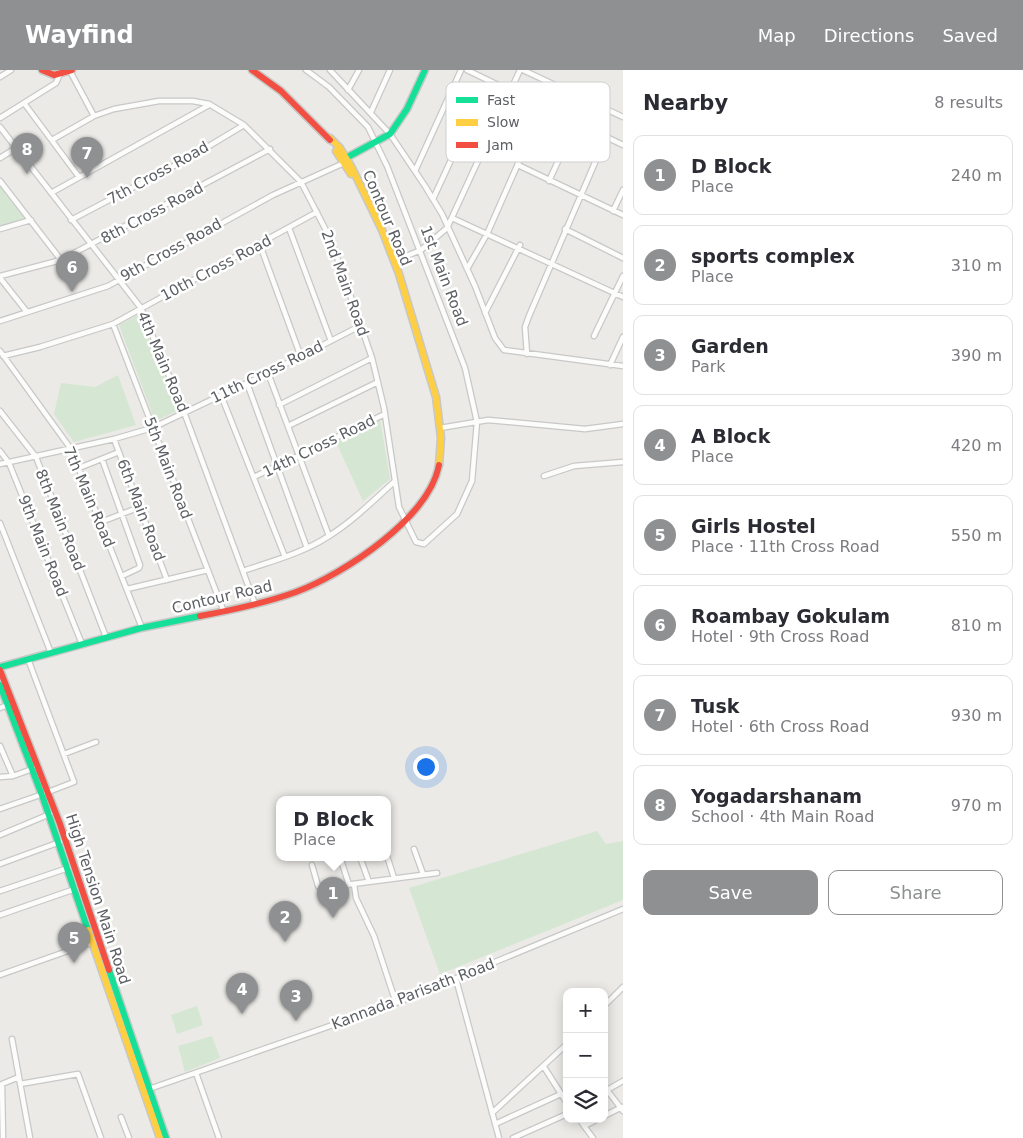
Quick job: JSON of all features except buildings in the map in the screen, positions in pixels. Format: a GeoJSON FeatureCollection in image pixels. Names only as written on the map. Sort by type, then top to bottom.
{"type":"FeatureCollection","features":[{"type":"Feature","properties":{"kind":"main road"},"geometry":{"type":"LineString","coordinates":[[42,70],[54,75],[71,71]]}},
{"type":"Feature","properties":{"kind":"main road","name":"Contour Road"},"geometry":{"type":"LineString","coordinates":[[0,669],[106,637],[192,616],[224,612],[255,604],[285,595],[317,582],[348,565],[405,522],[416,512],[436,478],[441,460],[440,428],[426,360],[394,261],[374,212],[358,181],[330,138],[281,91],[252,70]]}},
{"type":"Feature","properties":{"kind":"main road"},"geometry":{"type":"LineString","coordinates":[[344,161],[390,134],[407,109],[425,70]]}},
{"type":"Feature","properties":{"kind":"main road","name":"High Tension Main Road"},"geometry":{"type":"LineString","coordinates":[[0,669],[53,813],[146,1091],[166,1138]]}},
{"type":"Feature","properties":{"kind":"main road"},"geometry":{"type":"LineString","coordinates":[[0,685],[36,767]]}},
{"type":"Feature","properties":{"kind":"main road"},"geometry":{"type":"LineString","coordinates":[[53,813],[68,868],[146,1091],[160,1138]]}},
{"type":"Feature","properties":{"kind":"street"},"geometry":{"type":"LineString","coordinates":[[0,77],[11,70]]}},
{"type":"Feature","properties":{"kind":"street","name":"1st Main Road"},"geometry":{"type":"LineString","coordinates":[[306,70],[329,87],[362,119],[376,143],[421,250],[466,368],[477,422],[472,481],[457,514],[424,544],[416,542],[405,522]]}},
{"type":"Feature","properties":{"kind":"street"},"geometry":{"type":"LineString","coordinates":[[330,70],[390,134],[433,199],[466,269],[495,338],[504,350],[623,366]]}},
{"type":"Feature","properties":{"kind":"street"},"geometry":{"type":"LineString","coordinates":[[348,90],[359,70]]}},
{"type":"Feature","properties":{"kind":"street"},"geometry":{"type":"LineString","coordinates":[[371,112],[390,70]]}},
{"type":"Feature","properties":{"kind":"street"},"geometry":{"type":"LineString","coordinates":[[456,82],[461,70]]}},
{"type":"Feature","properties":{"kind":"street"},"geometry":{"type":"LineString","coordinates":[[467,70],[492,82]]}},
{"type":"Feature","properties":{"kind":"street"},"geometry":{"type":"LineString","coordinates":[[516,82],[522,70],[548,82]]}},
{"type":"Feature","properties":{"kind":"street"},"geometry":{"type":"LineString","coordinates":[[71,71],[94,116]]}},
{"type":"Feature","properties":{"kind":"street"},"geometry":{"type":"LineString","coordinates":[[0,118],[56,83],[60,74]]}},
{"type":"Feature","properties":{"kind":"street","name":"2nd Main Road"},"geometry":{"type":"LineString","coordinates":[[52,140],[94,116],[159,101],[193,101],[209,104],[244,125],[301,182],[331,240],[372,358],[385,414],[399,508],[405,522]]}},
{"type":"Feature","properties":{"kind":"street"},"geometry":{"type":"LineString","coordinates":[[24,103],[79,177]]}},
{"type":"Feature","properties":{"kind":"street"},"geometry":{"type":"LineString","coordinates":[[415,171],[446,103]]}},
{"type":"Feature","properties":{"kind":"street"},"geometry":{"type":"LineString","coordinates":[[51,193],[209,104]]}},
{"type":"Feature","properties":{"kind":"street"},"geometry":{"type":"LineString","coordinates":[[610,111],[623,117]]}},
{"type":"Feature","properties":{"kind":"street","name":"7th Cross Road"},"geometry":{"type":"LineString","coordinates":[[71,220],[189,158],[244,125]]}},
{"type":"Feature","properties":{"kind":"street","name":"4th Main Road"},"geometry":{"type":"LineString","coordinates":[[0,127],[71,220],[120,278],[141,308],[184,412],[255,604]]}},
{"type":"Feature","properties":{"kind":"street"},"geometry":{"type":"LineString","coordinates":[[610,139],[623,144]]}},
{"type":"Feature","properties":{"kind":"street"},"geometry":{"type":"LineString","coordinates":[[0,158],[16,148]]}},
{"type":"Feature","properties":{"kind":"street","name":"8th Cross Road"},"geometry":{"type":"LineString","coordinates":[[0,277],[61,260],[92,246],[270,149]]}},
{"type":"Feature","properties":{"kind":"street","name":"9th Cross Road"},"geometry":{"type":"LineString","coordinates":[[0,321],[108,286],[301,182],[344,161]]}},
{"type":"Feature","properties":{"kind":"street"},"geometry":{"type":"LineString","coordinates":[[433,199],[450,162]]}},
{"type":"Feature","properties":{"kind":"street"},"geometry":{"type":"LineString","coordinates":[[394,261],[421,250],[447,228],[478,162]]}},
{"type":"Feature","properties":{"kind":"street"},"geometry":{"type":"LineString","coordinates":[[466,269],[497,215],[519,162]]}},
{"type":"Feature","properties":{"kind":"street"},"geometry":{"type":"LineString","coordinates":[[549,181],[558,162]]}},
{"type":"Feature","properties":{"kind":"street"},"geometry":{"type":"LineString","coordinates":[[527,354],[525,327],[550,263],[595,162]]}},
{"type":"Feature","properties":{"kind":"street"},"geometry":{"type":"LineString","coordinates":[[518,165],[623,216]]}},
{"type":"Feature","properties":{"kind":"street"},"geometry":{"type":"LineString","coordinates":[[0,181],[61,260]]}},
{"type":"Feature","properties":{"kind":"street"},"geometry":{"type":"LineString","coordinates":[[613,211],[623,190]]}},
{"type":"Feature","properties":{"kind":"street","name":"10th Cross Road"},"geometry":{"type":"LineString","coordinates":[[2,354],[40,347],[113,324],[318,212]]}},
{"type":"Feature","properties":{"kind":"street"},"geometry":{"type":"LineString","coordinates":[[452,218],[519,247],[623,297]]}},
{"type":"Feature","properties":{"kind":"street"},"geometry":{"type":"LineString","coordinates":[[0,228],[30,220]]}},
{"type":"Feature","properties":{"kind":"street"},"geometry":{"type":"LineString","coordinates":[[289,228],[331,341]]}},
{"type":"Feature","properties":{"kind":"street"},"geometry":{"type":"LineString","coordinates":[[565,229],[623,258]]}},
{"type":"Feature","properties":{"kind":"street"},"geometry":{"type":"LineString","coordinates":[[260,245],[301,357]]}},
{"type":"Feature","properties":{"kind":"street"},"geometry":{"type":"LineString","coordinates":[[485,313],[519,247]]}},
{"type":"Feature","properties":{"kind":"street"},"geometry":{"type":"LineString","coordinates":[[594,336],[623,276]]}},
{"type":"Feature","properties":{"kind":"street"},"geometry":{"type":"LineString","coordinates":[[0,277],[28,312]]}},
{"type":"Feature","properties":{"kind":"street","name":"5th Main Road"},"geometry":{"type":"LineString","coordinates":[[113,324],[224,612]]}},
{"type":"Feature","properties":{"kind":"street","name":"11th Cross Road"},"geometry":{"type":"LineString","coordinates":[[0,464],[114,439],[152,428],[301,357],[360,326]]}},
{"type":"Feature","properties":{"kind":"street"},"geometry":{"type":"LineString","coordinates":[[610,365],[623,337]]}},
{"type":"Feature","properties":{"kind":"street","name":"7th Main Road"},"geometry":{"type":"LineString","coordinates":[[2,354],[71,448],[142,628]]}},
{"type":"Feature","properties":{"kind":"street"},"geometry":{"type":"LineString","coordinates":[[279,405],[372,358]]}},
{"type":"Feature","properties":{"kind":"street"},"geometry":{"type":"LineString","coordinates":[[268,373],[329,536]]}},
{"type":"Feature","properties":{"kind":"street"},"geometry":{"type":"LineString","coordinates":[[288,426],[378,382]]}},
{"type":"Feature","properties":{"kind":"street"},"geometry":{"type":"LineString","coordinates":[[247,383],[307,548]]}},
{"type":"Feature","properties":{"kind":"street"},"geometry":{"type":"LineString","coordinates":[[221,395],[285,557]]}},
{"type":"Feature","properties":{"kind":"street","name":"8th Main Road"},"geometry":{"type":"LineString","coordinates":[[0,411],[36,457],[106,637]]}},
{"type":"Feature","properties":{"kind":"street","name":"14th Cross Road"},"geometry":{"type":"LineString","coordinates":[[254,477],[385,414]]}},
{"type":"Feature","properties":{"kind":"street"},"geometry":{"type":"LineString","coordinates":[[440,428],[477,422],[509,420],[585,429],[623,424]]}},
{"type":"Feature","properties":{"kind":"street","name":"6th Main Road"},"geometry":{"type":"LineString","coordinates":[[114,439],[167,580]]}},
{"type":"Feature","properties":{"kind":"street","name":"9th Main Road"},"geometry":{"type":"LineString","coordinates":[[0,451],[9,463],[82,644]]}},
{"type":"Feature","properties":{"kind":"street"},"geometry":{"type":"LineString","coordinates":[[79,468],[119,452]]}},
{"type":"Feature","properties":{"kind":"street"},"geometry":{"type":"LineString","coordinates":[[102,459],[123,514],[140,567],[122,576]]}},
{"type":"Feature","properties":{"kind":"street"},"geometry":{"type":"LineString","coordinates":[[544,476],[574,466],[623,462]]}},
{"type":"Feature","properties":{"kind":"street"},"geometry":{"type":"LineString","coordinates":[[243,571],[285,557],[329,536],[347,524],[395,481]]}},
{"type":"Feature","properties":{"kind":"street"},"geometry":{"type":"LineString","coordinates":[[101,522],[140,507]]}},
{"type":"Feature","properties":{"kind":"street"},"geometry":{"type":"LineString","coordinates":[[0,522],[51,653]]}},
{"type":"Feature","properties":{"kind":"street"},"geometry":{"type":"LineString","coordinates":[[127,589],[208,570]]}},
{"type":"Feature","properties":{"kind":"street"},"geometry":{"type":"LineString","coordinates":[[0,809],[74,782],[28,659]]}},
{"type":"Feature","properties":{"kind":"street"},"geometry":{"type":"LineString","coordinates":[[0,708],[8,705]]}},
{"type":"Feature","properties":{"kind":"street"},"geometry":{"type":"LineString","coordinates":[[64,754],[96,742]]}},
{"type":"Feature","properties":{"kind":"street"},"geometry":{"type":"LineString","coordinates":[[0,746],[13,776]]}},
{"type":"Feature","properties":{"kind":"street"},"geometry":{"type":"LineString","coordinates":[[0,777],[13,776],[36,767]]}},
{"type":"Feature","properties":{"kind":"street"},"geometry":{"type":"LineString","coordinates":[[0,834],[53,813]]}},
{"type":"Feature","properties":{"kind":"street"},"geometry":{"type":"LineString","coordinates":[[0,864],[60,842]]}},
{"type":"Feature","properties":{"kind":"street"},"geometry":{"type":"LineString","coordinates":[[414,849],[424,874]]}},
{"type":"Feature","properties":{"kind":"street"},"geometry":{"type":"LineString","coordinates":[[342,861],[356,898],[367,918],[396,1003]]}},
{"type":"Feature","properties":{"kind":"street"},"geometry":{"type":"LineString","coordinates":[[361,861],[369,882]]}},
{"type":"Feature","properties":{"kind":"street"},"geometry":{"type":"LineString","coordinates":[[389,861],[394,878]]}},
{"type":"Feature","properties":{"kind":"street"},"geometry":{"type":"LineString","coordinates":[[312,865],[320,887],[437,873]]}},
{"type":"Feature","properties":{"kind":"street"},"geometry":{"type":"LineString","coordinates":[[0,891],[68,868]]}},
{"type":"Feature","properties":{"kind":"street"},"geometry":{"type":"LineString","coordinates":[[0,915],[75,889]]}},
{"type":"Feature","properties":{"kind":"street","name":"Kannada Parisath Road"},"geometry":{"type":"LineString","coordinates":[[146,1091],[396,1003],[623,909]]}},
{"type":"Feature","properties":{"kind":"street"},"geometry":{"type":"LineString","coordinates":[[0,975],[93,942]]}},
{"type":"Feature","properties":{"kind":"street"},"geometry":{"type":"LineString","coordinates":[[456,979],[499,1138]]}},
{"type":"Feature","properties":{"kind":"street"},"geometry":{"type":"LineString","coordinates":[[608,1002],[623,988]]}},
{"type":"Feature","properties":{"kind":"street"},"geometry":{"type":"LineString","coordinates":[[12,1039],[30,1138]]}},
{"type":"Feature","properties":{"kind":"street"},"geometry":{"type":"LineString","coordinates":[[492,1113],[563,1048]]}},
{"type":"Feature","properties":{"kind":"street"},"geometry":{"type":"LineString","coordinates":[[544,1067],[563,1097]]}},
{"type":"Feature","properties":{"kind":"street"},"geometry":{"type":"LineString","coordinates":[[196,1073],[219,1138]]}},
{"type":"Feature","properties":{"kind":"street"},"geometry":{"type":"LineString","coordinates":[[20,1084],[78,1074],[101,1138]]}},
{"type":"Feature","properties":{"kind":"street"},"geometry":{"type":"LineString","coordinates":[[3,1138],[2,1084],[19,1077]]}},
{"type":"Feature","properties":{"kind":"street"},"geometry":{"type":"LineString","coordinates":[[608,1114],[622,1109],[607,1090],[623,1081]]}},
{"type":"Feature","properties":{"kind":"street"},"geometry":{"type":"LineString","coordinates":[[495,1124],[561,1094]]}},
{"type":"Feature","properties":{"kind":"street"},"geometry":{"type":"LineString","coordinates":[[513,1138],[563,1116]]}},
{"type":"Feature","properties":{"kind":"street"},"geometry":{"type":"LineString","coordinates":[[121,1117],[129,1138]]}},
{"type":"Feature","properties":{"kind":"street"},"geometry":{"type":"LineString","coordinates":[[582,1123],[591,1138]]}},
{"type":"Feature","properties":{"kind":"street"},"geometry":{"type":"LineString","coordinates":[[584,1126],[590,1123]]}},
{"type":"Feature","properties":{"kind":"green space"},"geometry":{"type":"Polygon","coordinates":[[[0,186],[26,219],[0,226],[0,186]]]}},
{"type":"Feature","properties":{"kind":"green space"},"geometry":{"type":"Polygon","coordinates":[[[140,314],[179,410],[155,421],[119,325],[140,314]]]}},
{"type":"Feature","properties":{"kind":"green space"},"geometry":{"type":"Polygon","coordinates":[[[118,375],[136,425],[74,442],[54,414],[61,383],[95,387],[118,375]]]}},
{"type":"Feature","properties":{"kind":"green space"},"geometry":{"type":"Polygon","coordinates":[[[380,419],[390,479],[363,501],[336,442],[380,419]]]}},
{"type":"Feature","properties":{"kind":"green space"},"geometry":{"type":"Polygon","coordinates":[[[597,831],[606,844],[623,841],[623,900],[440,974],[409,888],[597,831]]]}},
{"type":"Feature","properties":{"kind":"green space"},"geometry":{"type":"Polygon","coordinates":[[[197,1006],[203,1025],[177,1034],[171,1015],[197,1006]]]}},
{"type":"Feature","properties":{"kind":"green space"},"geometry":{"type":"Polygon","coordinates":[[[212,1036],[220,1058],[185,1072],[178,1046],[212,1036]]]}},
{"type":"Feature","properties":{"kind":"traffic: fast"},"geometry":{"type":"LineString","coordinates":[[344,159],[390,134],[407,109],[425,70]]}},
{"type":"Feature","properties":{"kind":"traffic: fast"},"geometry":{"type":"LineString","coordinates":[[0,667],[141,628],[200,616]]}},
{"type":"Feature","properties":{"kind":"traffic: fast"},"geometry":{"type":"LineString","coordinates":[[0,685],[43,798],[88,930]]}},
{"type":"Feature","properties":{"kind":"traffic: fast"},"geometry":{"type":"LineString","coordinates":[[109,970],[166,1138]]}},
{"type":"Feature","properties":{"kind":"traffic: slow"},"geometry":{"type":"LineString","coordinates":[[330,138],[340,148],[351,166],[382,230],[399,274],[436,397],[441,438],[439,465]]}},
{"type":"Feature","properties":{"kind":"traffic: slow"},"geometry":{"type":"LineString","coordinates":[[336,151],[351,174]]}},
{"type":"Feature","properties":{"kind":"traffic: slow"},"geometry":{"type":"LineString","coordinates":[[88,930],[160,1138]]}},
{"type":"Feature","properties":{"kind":"traffic: jam"},"geometry":{"type":"LineString","coordinates":[[42,70],[54,75],[72,70]]}},
{"type":"Feature","properties":{"kind":"traffic: jam"},"geometry":{"type":"LineString","coordinates":[[252,70],[281,91],[330,140]]}},
{"type":"Feature","properties":{"kind":"traffic: jam"},"geometry":{"type":"LineString","coordinates":[[200,616],[249,606],[296,592],[316,584],[360,558],[382,542],[419,505],[432,485],[439,465]]}},
{"type":"Feature","properties":{"kind":"traffic: jam"},"geometry":{"type":"LineString","coordinates":[[0,670],[60,824],[109,970]]}},
{"type":"Feature","properties":{"kind":"place","name":"Yogadarshanam"},"geometry":{"type":"Point","coordinates":[27,174]}},
{"type":"Feature","properties":{"kind":"place","name":"Tusk"},"geometry":{"type":"Point","coordinates":[87,178]}},
{"type":"Feature","properties":{"kind":"place","name":"Roambay Gokulam"},"geometry":{"type":"Point","coordinates":[72,292]}},
{"type":"Feature","properties":{"kind":"place","name":"D Block"},"geometry":{"type":"Point","coordinates":[333,918]}},
{"type":"Feature","properties":{"kind":"place","name":"sports complex"},"geometry":{"type":"Point","coordinates":[285,942]}},
{"type":"Feature","properties":{"kind":"place","name":"Girls Hostel"},"geometry":{"type":"Point","coordinates":[74,963]}},
{"type":"Feature","properties":{"kind":"place","name":"A Block"},"geometry":{"type":"Point","coordinates":[242,1014]}},
{"type":"Feature","properties":{"kind":"place","name":"Garden"},"geometry":{"type":"Point","coordinates":[296,1021]}}]}
